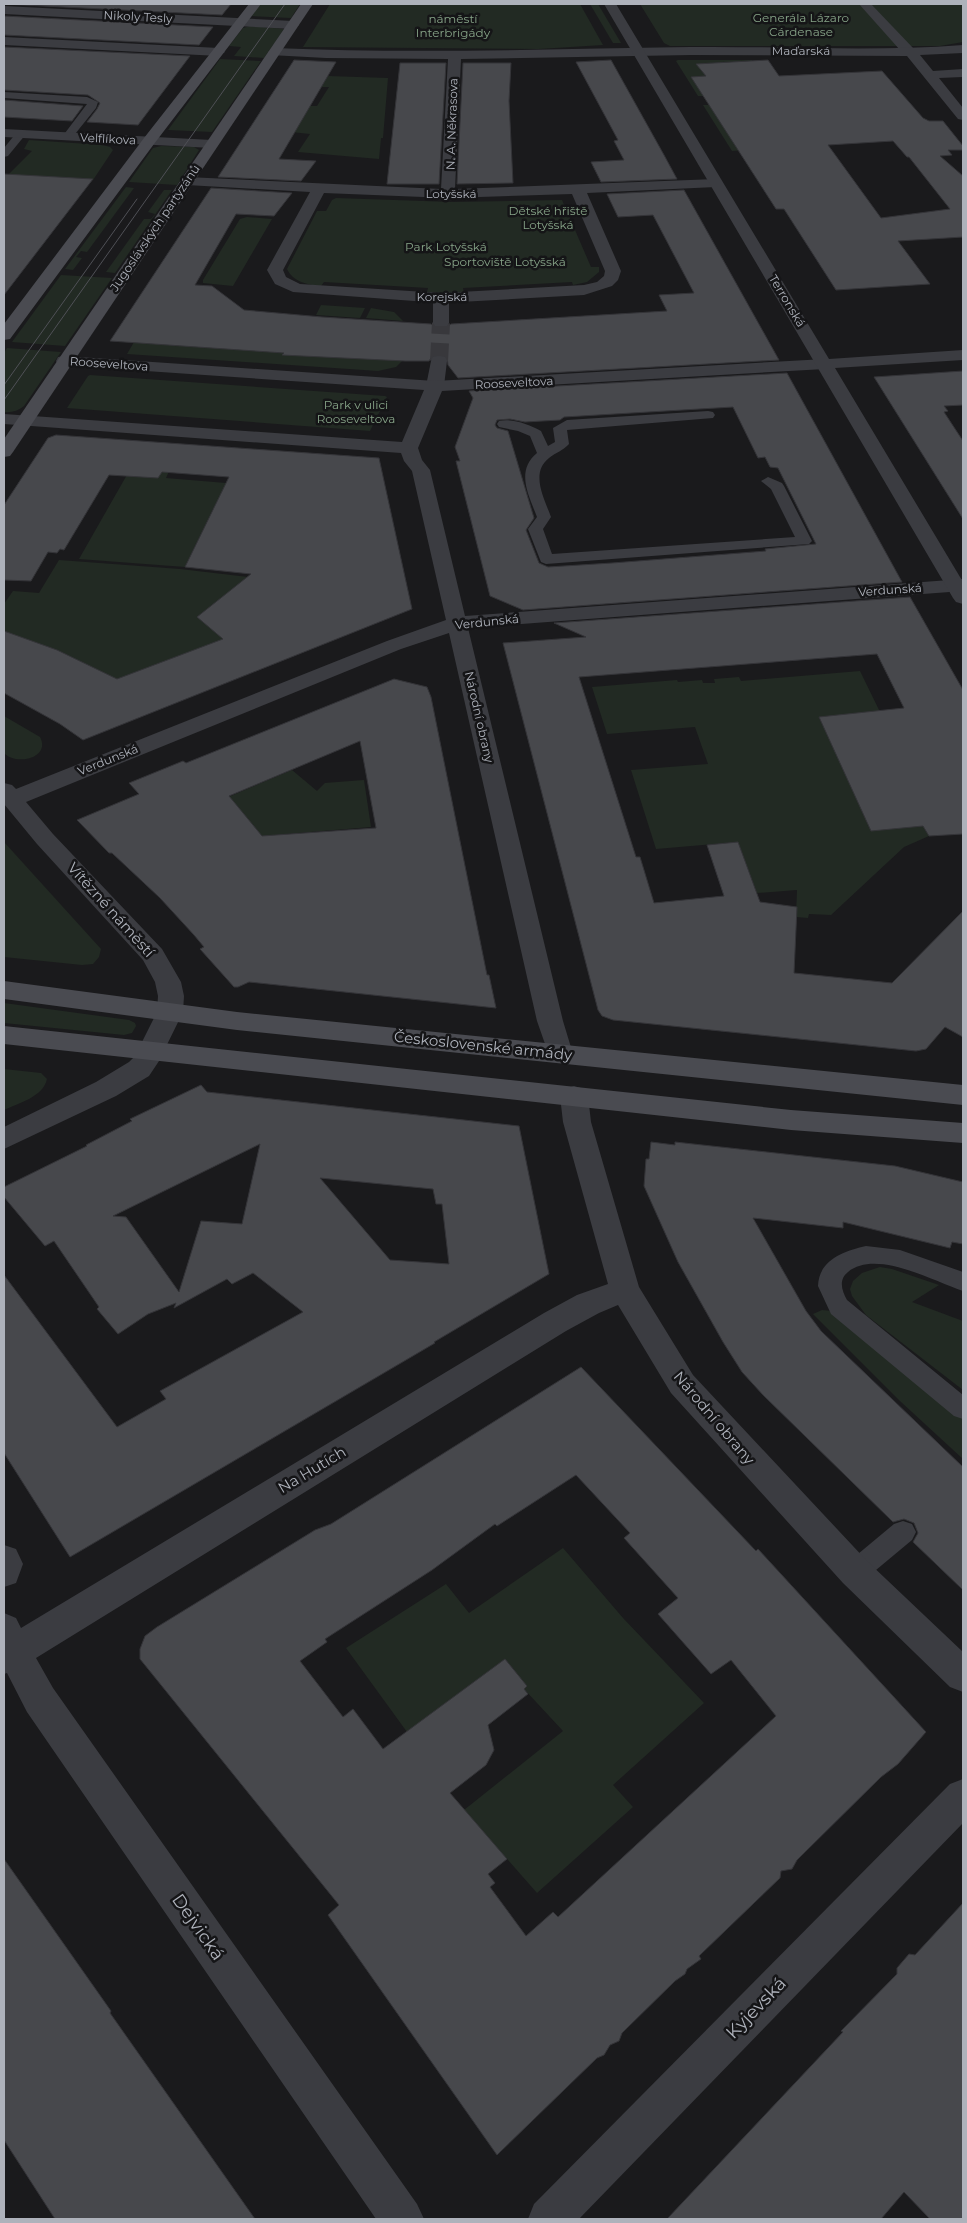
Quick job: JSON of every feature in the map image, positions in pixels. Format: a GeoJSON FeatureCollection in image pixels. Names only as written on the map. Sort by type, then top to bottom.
{"type":"FeatureCollection","features":[{"type":"Feature","properties":{"kind":"main road"},"geometry":{"type":"LineString","coordinates":[[4,335],[149,141],[255,4]]}},
{"type":"Feature","properties":{"kind":"main road","name":"Jugoslávských partyzánů"},"geometry":{"type":"LineString","coordinates":[[4,452],[307,4]]}},
{"type":"Feature","properties":{"kind":"main road","name":"Československé armády"},"geometry":{"type":"LineString","coordinates":[[4,990],[244,1022],[963,1095]]}},
{"type":"Feature","properties":{"kind":"main road"},"geometry":{"type":"LineString","coordinates":[[4,1035],[791,1120],[963,1133]]}},
{"type":"Feature","properties":{"kind":"street","name":"Terronská"},"geometry":{"type":"LineString","coordinates":[[610,4],[961,590]]}},
{"type":"Feature","properties":{"kind":"street"},"geometry":{"type":"LineString","coordinates":[[865,4],[931,75],[934,82],[963,116]]}},
{"type":"Feature","properties":{"kind":"street","name":"Nikoly Tesly"},"geometry":{"type":"LineString","coordinates":[[4,10],[292,25]]}},
{"type":"Feature","properties":{"kind":"street"},"geometry":{"type":"LineString","coordinates":[[4,41],[219,52]]}},
{"type":"Feature","properties":{"kind":"street","name":"Maďarská"},"geometry":{"type":"LineString","coordinates":[[638,52],[910,52],[963,49]]}},
{"type":"Feature","properties":{"kind":"street"},"geometry":{"type":"LineString","coordinates":[[274,52],[330,55],[454,55],[638,52]]}},
{"type":"Feature","properties":{"kind":"street","name":"N. A. Někrasova"},"geometry":{"type":"LineString","coordinates":[[448,194],[454,55]]}},
{"type":"Feature","properties":{"kind":"street"},"geometry":{"type":"LineString","coordinates":[[931,75],[963,73]]}},
{"type":"Feature","properties":{"kind":"street","name":"Velflíkova"},"geometry":{"type":"LineString","coordinates":[[4,133],[212,144]]}},
{"type":"Feature","properties":{"kind":"street","name":"Lotyšská"},"geometry":{"type":"LineString","coordinates":[[187,181],[448,194],[578,190],[716,182]]}},
{"type":"Feature","properties":{"kind":"street","name":"Korejská"},"geometry":{"type":"LineString","coordinates":[[319,189],[275,270],[276,276],[282,283],[299,289],[441,298],[584,290],[606,283],[611,279],[613,271],[578,190]]}},
{"type":"Feature","properties":{"kind":"street"},"geometry":{"type":"LineString","coordinates":[[441,298],[441,324]]}},
{"type":"Feature","properties":{"kind":"street","name":"Rooseveltova"},"geometry":{"type":"LineString","coordinates":[[64,361],[435,386],[963,355]]}},
{"type":"Feature","properties":{"kind":"street"},"geometry":{"type":"LineString","coordinates":[[4,419],[409,448],[435,386],[439,361]]}},
{"type":"Feature","properties":{"kind":"street","name":"Národní obrany"},"geometry":{"type":"LineString","coordinates":[[409,448],[413,461],[421,470],[550,1021],[560,1054]]}},
{"type":"Feature","properties":{"kind":"street","name":"Verdunská"},"geometry":{"type":"LineString","coordinates":[[8,794],[457,622],[961,590]]}},
{"type":"Feature","properties":{"kind":"street","name":"Vítězné náměstí"},"geometry":{"type":"LineString","coordinates":[[4,1139],[130,1076],[146,1061],[170,1012],[168,982],[153,956],[45,839],[8,794]]}},
{"type":"Feature","properties":{"kind":"street","name":"Národní obrany"},"geometry":{"type":"LineString","coordinates":[[574,1096],[577,1122],[625,1290],[682,1384],[760,1472],[855,1572],[963,1674]]}},
{"type":"Feature","properties":{"kind":"street","name":"Na Hutích"},"geometry":{"type":"LineString","coordinates":[[7,1646],[555,1322],[588,1304],[625,1290]]}},
{"type":"Feature","properties":{"kind":"street"},"geometry":{"type":"LineString","coordinates":[[4,1560],[6,1564],[4,1572]]}},
{"type":"Feature","properties":{"kind":"street","name":"Dejvická"},"geometry":{"type":"LineString","coordinates":[[7,1646],[40,1700],[402,2219]]}},
{"type":"Feature","properties":{"kind":"street","name":"Kyjevská"},"geometry":{"type":"LineString","coordinates":[[549,2219],[963,1797]]}},
{"type":"Feature","properties":{"kind":"lane"},"geometry":{"type":"LineString","coordinates":[[4,95],[87,100],[93,102],[92,106],[67,137]]}},
{"type":"Feature","properties":{"kind":"lane"},"geometry":{"type":"LineString","coordinates":[[4,154],[21,134]]}},
{"type":"Feature","properties":{"kind":"lane"},"geometry":{"type":"LineString","coordinates":[[708,415],[566,424],[560,428],[562,444],[544,453],[535,463],[530,479],[544,517],[535,529],[546,559],[804,541],[777,486],[768,480]]}},
{"type":"Feature","properties":{"kind":"lane"},"geometry":{"type":"LineString","coordinates":[[504,424],[522,426],[536,434],[544,453]]}},
{"type":"Feature","properties":{"kind":"lane"},"geometry":{"type":"LineString","coordinates":[[963,1282],[905,1261],[879,1254],[866,1254],[842,1262],[831,1274],[829,1280],[832,1294],[839,1307],[963,1409]]}},
{"type":"Feature","properties":{"kind":"lane"},"geometry":{"type":"LineString","coordinates":[[855,1572],[903,1532]]}},
{"type":"Feature","properties":{"kind":"green space"},"geometry":{"type":"Polygon","coordinates":[[[260,4],[300,4],[291,18],[251,16],[260,4]]]}},
{"type":"Feature","properties":{"kind":"green space","name":"náměstí Interbrigády"},"geometry":{"type":"Polygon","coordinates":[[[330,4],[580,4],[603,45],[539,49],[303,47],[330,4]]]}},
{"type":"Feature","properties":{"kind":"green space"},"geometry":{"type":"Polygon","coordinates":[[[590,4],[598,4],[621,43],[613,43],[590,4]]]}},
{"type":"Feature","properties":{"kind":"green space","name":"Generála Lázaro Cárdenase"},"geometry":{"type":"Polygon","coordinates":[[[640,4],[963,4],[963,42],[940,46],[670,46],[664,43],[640,4]]]}},
{"type":"Feature","properties":{"kind":"green space"},"geometry":{"type":"Polygon","coordinates":[[[250,26],[284,29],[264,58],[234,56],[241,47],[229,46],[243,28],[250,26]]]}},
{"type":"Feature","properties":{"kind":"green space"},"geometry":{"type":"Polygon","coordinates":[[[220,59],[261,61],[212,132],[168,130],[220,59]]]}},
{"type":"Feature","properties":{"kind":"green space"},"geometry":{"type":"Polygon","coordinates":[[[676,61],[752,61],[698,64],[706,76],[704,96],[698,96],[676,61]]]}},
{"type":"Feature","properties":{"kind":"green space"},"geometry":{"type":"Polygon","coordinates":[[[328,76],[388,78],[383,138],[381,138],[379,159],[298,152],[310,134],[291,132],[305,106],[317,106],[329,87],[321,87],[328,76]]]}},
{"type":"Feature","properties":{"kind":"green space"},"geometry":{"type":"Polygon","coordinates":[[[703,105],[709,105],[746,150],[732,151],[703,105]]]}},
{"type":"Feature","properties":{"kind":"green space"},"geometry":{"type":"Polygon","coordinates":[[[29,140],[103,145],[113,150],[93,180],[8,175],[32,151],[24,149],[29,140]]]}},
{"type":"Feature","properties":{"kind":"green space"},"geometry":{"type":"Polygon","coordinates":[[[161,146],[194,147],[199,150],[177,185],[129,182],[153,148],[161,146]]]}},
{"type":"Feature","properties":{"kind":"green space"},"geometry":{"type":"Polygon","coordinates":[[[126,187],[134,188],[87,252],[81,251],[76,257],[82,258],[73,270],[65,269],[126,187]]]}},
{"type":"Feature","properties":{"kind":"green space"},"geometry":{"type":"Polygon","coordinates":[[[164,190],[172,190],[115,273],[106,272],[144,219],[151,219],[155,214],[148,212],[164,190]]]}},
{"type":"Feature","properties":{"kind":"green space","name":"Park Lotyšská"},"geometry":{"type":"Polygon","coordinates":[[[336,198],[452,202],[562,200],[591,267],[599,267],[599,272],[587,282],[573,285],[572,282],[463,288],[464,293],[427,292],[428,288],[324,282],[321,286],[301,282],[293,277],[287,269],[317,211],[326,211],[332,200],[336,198]]]}},
{"type":"Feature","properties":{"kind":"green space"},"geometry":{"type":"Polygon","coordinates":[[[247,217],[272,219],[233,286],[203,283],[203,280],[240,219],[247,217]]]}},
{"type":"Feature","properties":{"kind":"green space"},"geometry":{"type":"Polygon","coordinates":[[[61,275],[112,278],[65,346],[12,342],[61,275]]]}},
{"type":"Feature","properties":{"kind":"green space"},"geometry":{"type":"Polygon","coordinates":[[[321,305],[365,308],[360,318],[316,315],[321,305]]]}},
{"type":"Feature","properties":{"kind":"green space"},"geometry":{"type":"Polygon","coordinates":[[[371,308],[394,312],[403,321],[366,318],[371,308]]]}},
{"type":"Feature","properties":{"kind":"green space"},"geometry":{"type":"Polygon","coordinates":[[[134,342],[403,360],[396,367],[378,371],[127,354],[134,342]]]}},
{"type":"Feature","properties":{"kind":"green space"},"geometry":{"type":"Polygon","coordinates":[[[7,348],[61,352],[24,406],[12,412],[4,412],[4,353],[7,348]]]}},
{"type":"Feature","properties":{"kind":"green space","name":"Park v ulici Rooseveltova"},"geometry":{"type":"Polygon","coordinates":[[[90,375],[387,397],[370,431],[67,408],[90,375]]]}},
{"type":"Feature","properties":{"kind":"green space"},"geometry":{"type":"Polygon","coordinates":[[[171,467],[166,478],[226,483],[228,479],[264,482],[324,502],[213,509],[185,567],[79,559],[128,473],[163,470],[171,467]]]}},
{"type":"Feature","properties":{"kind":"green space"},"geometry":{"type":"Polygon","coordinates":[[[59,560],[180,569],[248,577],[197,617],[224,639],[128,675],[126,684],[57,650],[4,632],[4,604],[13,591],[39,593],[59,560]]]}},
{"type":"Feature","properties":{"kind":"green space"},"geometry":{"type":"Polygon","coordinates":[[[860,671],[880,712],[819,717],[871,830],[923,826],[929,836],[904,847],[831,915],[809,914],[808,918],[796,917],[797,890],[757,893],[738,842],[656,849],[631,770],[708,764],[695,727],[607,734],[592,687],[677,680],[678,682],[702,680],[703,683],[715,683],[714,679],[739,677],[741,681],[860,671]]]}},
{"type":"Feature","properties":{"kind":"green space"},"geometry":{"type":"Polygon","coordinates":[[[4,716],[40,737],[41,750],[37,755],[31,758],[16,759],[4,753],[4,716]]]}},
{"type":"Feature","properties":{"kind":"green space"},"geometry":{"type":"Polygon","coordinates":[[[292,770],[317,791],[325,783],[364,780],[371,827],[262,836],[226,798],[292,770]]]}},
{"type":"Feature","properties":{"kind":"green space"},"geometry":{"type":"Polygon","coordinates":[[[4,842],[101,949],[99,957],[93,964],[82,965],[4,957],[4,842]]]}},
{"type":"Feature","properties":{"kind":"green space"},"geometry":{"type":"Polygon","coordinates":[[[4,1003],[129,1020],[135,1023],[136,1026],[132,1033],[124,1035],[4,1023],[4,1003]]]}},
{"type":"Feature","properties":{"kind":"green space"},"geometry":{"type":"Polygon","coordinates":[[[4,1069],[41,1073],[47,1079],[45,1085],[36,1095],[4,1110],[4,1069]]]}},
{"type":"Feature","properties":{"kind":"green space"},"geometry":{"type":"Polygon","coordinates":[[[880,1267],[892,1269],[939,1285],[912,1302],[963,1321],[963,1390],[866,1315],[852,1296],[850,1289],[853,1281],[862,1273],[880,1267]]]}},
{"type":"Feature","properties":{"kind":"green space"},"geometry":{"type":"Polygon","coordinates":[[[822,1310],[832,1311],[963,1414],[963,1459],[900,1401],[813,1314],[822,1310]]]}},
{"type":"Feature","properties":{"kind":"green space"},"geometry":{"type":"Polygon","coordinates":[[[563,1548],[623,1618],[704,1703],[613,1785],[633,1807],[537,1893],[464,1810],[563,1731],[524,1689],[527,1686],[505,1659],[407,1732],[346,1648],[446,1584],[469,1613],[563,1548]]]}},
{"type":"Feature","properties":{"kind":"building"},"geometry":{"type":"Polygon","coordinates":[[[4,4],[231,4],[222,15],[4,4]]]}},
{"type":"Feature","properties":{"kind":"building"},"geometry":{"type":"Polygon","coordinates":[[[4,16],[213,27],[199,45],[4,35],[4,16]]]}},
{"type":"Feature","properties":{"kind":"building"},"geometry":{"type":"Polygon","coordinates":[[[4,47],[190,56],[138,125],[87,122],[100,103],[88,95],[4,90],[4,47]]]}},
{"type":"Feature","properties":{"kind":"building"},"geometry":{"type":"Polygon","coordinates":[[[294,60],[336,62],[279,159],[316,161],[301,181],[218,177],[294,60]]]}},
{"type":"Feature","properties":{"kind":"building"},"geometry":{"type":"Polygon","coordinates":[[[611,60],[677,179],[601,182],[591,162],[624,160],[614,141],[618,140],[576,62],[611,60]]]}},
{"type":"Feature","properties":{"kind":"building"},"geometry":{"type":"Polygon","coordinates":[[[768,60],[779,76],[882,71],[923,118],[929,121],[943,121],[963,146],[963,150],[948,150],[952,155],[940,156],[963,176],[963,237],[898,241],[930,284],[836,290],[784,209],[776,209],[691,77],[706,76],[696,64],[768,60]],[[893,141],[828,145],[881,218],[950,209],[909,157],[893,141]]]}},
{"type":"Feature","properties":{"kind":"building"},"geometry":{"type":"Polygon","coordinates":[[[400,63],[446,63],[439,184],[387,184],[400,63]]]}},
{"type":"Feature","properties":{"kind":"building"},"geometry":{"type":"Polygon","coordinates":[[[463,63],[511,63],[509,101],[513,183],[457,184],[463,63]]]}},
{"type":"Feature","properties":{"kind":"building"},"geometry":{"type":"Polygon","coordinates":[[[4,100],[83,106],[72,121],[4,117],[4,100]]]}},
{"type":"Feature","properties":{"kind":"building"},"geometry":{"type":"Polygon","coordinates":[[[4,174],[93,179],[4,295],[4,174]]]}},
{"type":"Feature","properties":{"kind":"building"},"geometry":{"type":"Polygon","coordinates":[[[211,188],[292,193],[274,216],[236,214],[195,285],[212,286],[244,310],[431,324],[435,328],[447,328],[451,324],[667,311],[659,295],[694,293],[653,215],[618,217],[607,194],[684,190],[779,360],[458,378],[448,365],[447,356],[439,354],[433,355],[429,361],[405,361],[282,355],[284,353],[110,341],[211,188]]]}},
{"type":"Feature","properties":{"kind":"building"},"geometry":{"type":"Polygon","coordinates":[[[963,371],[963,405],[944,406],[948,411],[944,412],[963,441],[963,519],[874,377],[963,371]]]}},
{"type":"Feature","properties":{"kind":"building"},"geometry":{"type":"Polygon","coordinates":[[[787,373],[902,582],[523,610],[490,596],[456,461],[460,461],[455,447],[473,398],[469,391],[787,373]],[[733,407],[564,417],[560,420],[525,422],[510,419],[497,420],[495,425],[497,428],[508,431],[534,518],[526,530],[539,563],[548,567],[766,551],[765,549],[816,544],[778,468],[770,467],[765,457],[758,458],[733,407]]]}},
{"type":"Feature","properties":{"kind":"building"},"geometry":{"type":"Polygon","coordinates":[[[56,435],[379,458],[412,609],[83,740],[60,724],[4,693],[4,631],[57,650],[117,679],[223,639],[197,617],[251,574],[185,567],[229,477],[162,472],[158,478],[109,475],[64,550],[60,549],[57,553],[48,552],[31,581],[4,580],[4,505],[48,438],[56,435]]]}},
{"type":"Feature","properties":{"kind":"building"},"geometry":{"type":"Polygon","coordinates":[[[910,597],[963,690],[963,834],[929,836],[923,826],[871,831],[819,717],[904,708],[877,654],[579,677],[636,857],[640,857],[654,903],[724,896],[707,845],[738,842],[760,902],[797,907],[794,973],[892,983],[963,911],[963,1037],[945,1027],[926,1049],[916,1051],[613,1020],[602,1016],[598,1010],[503,643],[586,637],[554,623],[910,597]]]}},
{"type":"Feature","properties":{"kind":"building"},"geometry":{"type":"Polygon","coordinates":[[[394,679],[427,687],[431,697],[487,975],[489,975],[496,1008],[249,982],[234,987],[200,949],[204,947],[160,898],[112,853],[109,853],[77,820],[139,794],[129,783],[183,761],[186,763],[394,679]],[[360,741],[229,796],[262,836],[376,828],[360,741]]]}},
{"type":"Feature","properties":{"kind":"building"},"geometry":{"type":"Polygon","coordinates":[[[201,1085],[207,1092],[519,1126],[549,1274],[70,1557],[4,1453],[4,1275],[117,1427],[166,1399],[160,1391],[303,1312],[253,1273],[232,1284],[227,1279],[174,1308],[176,1303],[148,1314],[118,1334],[97,1309],[99,1307],[54,1241],[45,1246],[4,1197],[4,1187],[87,1146],[132,1121],[130,1119],[201,1085]],[[260,1144],[113,1216],[126,1217],[179,1292],[201,1221],[242,1224],[260,1144]],[[320,1178],[390,1260],[449,1264],[442,1204],[436,1204],[433,1189],[320,1178]]]}},
{"type":"Feature","properties":{"kind":"building"},"geometry":{"type":"Polygon","coordinates":[[[651,1142],[675,1145],[675,1142],[895,1166],[963,1182],[963,1244],[952,1242],[950,1248],[843,1222],[843,1228],[753,1218],[806,1311],[821,1331],[963,1467],[963,1590],[913,1542],[918,1533],[914,1523],[904,1519],[893,1522],[763,1395],[742,1372],[678,1262],[644,1186],[646,1159],[649,1159],[651,1142]]]}},
{"type":"Feature","properties":{"kind":"building"},"geometry":{"type":"Polygon","coordinates":[[[581,1367],[756,1551],[758,1549],[926,1732],[898,1764],[881,1777],[797,1860],[792,1869],[781,1871],[780,1878],[699,1956],[701,1959],[687,1969],[685,1974],[675,1981],[622,2033],[619,2041],[610,2045],[604,2055],[597,2058],[497,2155],[328,1915],[339,1905],[140,1659],[140,1649],[145,1636],[157,1627],[315,1530],[331,1524],[581,1367]],[[576,1475],[497,1526],[495,1524],[432,1570],[325,1639],[327,1642],[300,1661],[343,1717],[353,1709],[383,1749],[505,1659],[527,1686],[524,1689],[528,1694],[488,1725],[494,1750],[486,1765],[450,1793],[507,1859],[488,1874],[495,1883],[490,1887],[526,1936],[553,1912],[558,1917],[776,1716],[731,1660],[711,1674],[658,1614],[678,1598],[624,1538],[630,1533],[576,1475]]]}},
{"type":"Feature","properties":{"kind":"building"},"geometry":{"type":"Polygon","coordinates":[[[4,1859],[255,2219],[55,2219],[4,2140],[4,1859]]]}},
{"type":"Feature","properties":{"kind":"building"},"geometry":{"type":"Polygon","coordinates":[[[963,1903],[963,2219],[930,2219],[904,2192],[881,2219],[667,2219],[843,2032],[841,2031],[897,1974],[897,1968],[909,1954],[915,1955],[963,1903]]]}},
{"type":"Feature","properties":{"kind":"tunnel"},"geometry":{"type":"LineString","coordinates":[[439,361],[441,323]]}},
{"type":"Feature","properties":{"kind":"tram line"},"geometry":{"type":"LineString","coordinates":[[4,400],[285,4]]}},
{"type":"Feature","properties":{"kind":"tram line"},"geometry":{"type":"LineString","coordinates":[[4,385],[137,199]]}},
{"type":"Feature","properties":{"kind":"park label","name":"Dětské hřiště Lotyšská"},"geometry":{"type":"Point","coordinates":[548,218]}},
{"type":"Feature","properties":{"kind":"park label","name":"Sportoviště Lotyšská"},"geometry":{"type":"Point","coordinates":[505,262]}}]}
